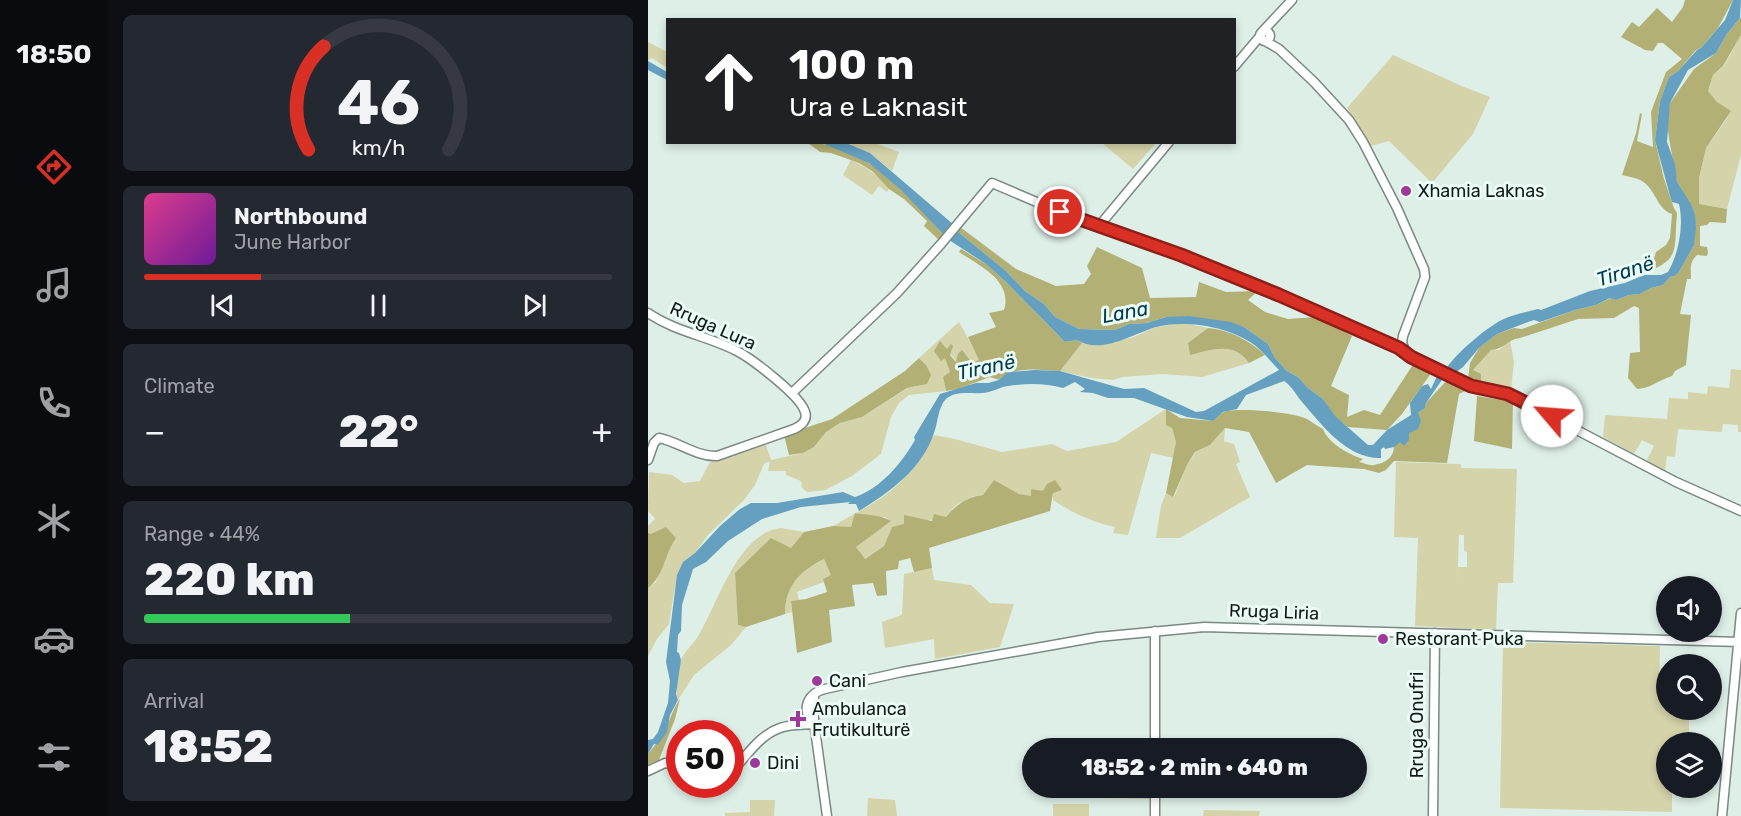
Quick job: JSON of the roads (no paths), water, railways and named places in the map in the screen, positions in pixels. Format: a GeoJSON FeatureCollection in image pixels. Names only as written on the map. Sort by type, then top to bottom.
{"type":"FeatureCollection","features":[{"type":"Feature","properties":{"kind":"main road"},"geometry":{"type":"LineString","coordinates":[[1236,65],[1264,37],[1292,0]]}},
{"type":"Feature","properties":{"kind":"main road"},"geometry":{"type":"LineString","coordinates":[[1264,37],[1328,96],[1349,120],[1385,184],[1424,270],[1424,281],[1403,336],[1402,343],[1408,355]]}},
{"type":"Feature","properties":{"kind":"main road"},"geometry":{"type":"LineString","coordinates":[[1099,226],[1167,144]]}},
{"type":"Feature","properties":{"kind":"main road"},"geometry":{"type":"LineString","coordinates":[[792,393],[880,311],[992,183],[1060,212],[1203,264],[1391,344],[1408,355],[1471,386],[1508,394],[1676,482],[1740,511]]}},
{"type":"Feature","properties":{"kind":"main road","name":"Rruga Lura"},"geometry":{"type":"LineString","coordinates":[[648,313],[670,325],[744,355],[792,393],[805,412],[803,423],[794,429],[717,456],[703,455],[659,438],[654,443],[648,460]]}},
{"type":"Feature","properties":{"kind":"main road"},"geometry":{"type":"LineString","coordinates":[[1391,344],[1399,342],[1403,336]]}},
{"type":"Feature","properties":{"kind":"main road"},"geometry":{"type":"LineString","coordinates":[[1722,816],[1741,613]]}},
{"type":"Feature","properties":{"kind":"main road","name":"Rruga Liria"},"geometry":{"type":"LineString","coordinates":[[814,723],[808,716],[809,699],[814,693],[825,689],[902,672],[1098,638],[1155,631],[1245,627],[1740,642]]}},
{"type":"Feature","properties":{"kind":"main road"},"geometry":{"type":"LineString","coordinates":[[1155,631],[1155,738]]}},
{"type":"Feature","properties":{"kind":"main road","name":"Rruga Onufri"},"geometry":{"type":"LineString","coordinates":[[1433,816],[1435,633]]}},
{"type":"Feature","properties":{"kind":"main road"},"geometry":{"type":"LineString","coordinates":[[744,758],[758,742],[773,731],[814,723],[827,816]]}},
{"type":"Feature","properties":{"kind":"main road"},"geometry":{"type":"LineString","coordinates":[[648,771],[666,763]]}},
{"type":"Feature","properties":{"kind":"main road"},"geometry":{"type":"LineString","coordinates":[[1155,798],[1155,816]]}},
{"type":"Feature","properties":{"kind":"water"},"geometry":{"type":"Polygon","coordinates":[[[1733,0],[1741,0],[1740,18],[1716,53],[1688,70],[1670,103],[1667,142],[1675,164],[1677,182],[1695,214],[1696,228],[1694,245],[1679,272],[1671,276],[1663,285],[1640,294],[1616,300],[1610,298],[1596,305],[1540,322],[1534,320],[1497,334],[1479,348],[1455,373],[1446,369],[1473,340],[1499,321],[1518,314],[1541,310],[1590,291],[1625,283],[1644,275],[1661,275],[1668,272],[1678,248],[1681,221],[1679,204],[1672,202],[1655,140],[1660,101],[1669,77],[1702,47],[1725,20],[1733,0]]]}},
{"type":"Feature","properties":{"kind":"water"},"geometry":{"type":"Polygon","coordinates":[[[648,61],[666,71],[666,79],[648,70],[648,61]]]}},
{"type":"Feature","properties":{"kind":"water"},"geometry":{"type":"Polygon","coordinates":[[[824,144],[848,144],[870,153],[954,225],[945,236],[900,189],[869,163],[824,144]]]}},
{"type":"Feature","properties":{"kind":"water"},"geometry":{"type":"Polygon","coordinates":[[[957,231],[1006,271],[1025,291],[1044,304],[1055,317],[1079,329],[1115,330],[1129,324],[1147,323],[1166,317],[1189,316],[1231,322],[1244,327],[1268,344],[1275,358],[1287,371],[1298,377],[1323,399],[1335,416],[1368,445],[1373,445],[1387,430],[1411,415],[1410,403],[1422,386],[1428,384],[1431,389],[1438,374],[1444,377],[1425,408],[1418,413],[1421,421],[1418,429],[1409,433],[1409,440],[1404,446],[1400,442],[1394,447],[1381,449],[1381,458],[1369,457],[1346,447],[1318,421],[1284,381],[1246,395],[1237,409],[1223,412],[1213,421],[1187,417],[1134,398],[1108,398],[1080,392],[1085,389],[1075,382],[1063,388],[1043,384],[1022,384],[985,393],[959,393],[950,396],[941,406],[934,433],[922,458],[904,478],[871,504],[859,511],[856,504],[848,504],[850,502],[801,507],[762,519],[728,541],[706,562],[693,569],[682,605],[681,631],[678,635],[677,652],[681,660],[676,694],[678,700],[669,720],[666,720],[666,733],[658,745],[654,744],[648,754],[648,740],[653,739],[658,732],[668,703],[670,681],[666,662],[677,575],[683,562],[740,509],[751,503],[777,503],[843,492],[855,497],[864,493],[890,474],[903,458],[940,394],[976,383],[999,380],[1008,372],[1060,371],[1124,389],[1144,388],[1196,412],[1204,411],[1279,370],[1247,340],[1209,326],[1181,324],[1156,327],[1106,344],[1086,344],[1077,340],[1065,342],[986,264],[949,240],[957,231]]]}},
{"type":"Feature","properties":{"kind":"place","name":"Xhamia Laknas"},"geometry":{"type":"Point","coordinates":[1406,191]}},
{"type":"Feature","properties":{"kind":"place","name":"Restorant Puka"},"geometry":{"type":"Point","coordinates":[1383,639]}},
{"type":"Feature","properties":{"kind":"place","name":"Cani"},"geometry":{"type":"Point","coordinates":[817,681]}},
{"type":"Feature","properties":{"kind":"place","name":"Ambulanca Frutikulturë"},"geometry":{"type":"Point","coordinates":[798,719]}},
{"type":"Feature","properties":{"kind":"place","name":"Dini"},"geometry":{"type":"Point","coordinates":[755,763]}},
{"type":"Feature","properties":{"kind":"water label","name":"Tiranë"},"geometry":{"type":"Point","coordinates":[1625,271]}},
{"type":"Feature","properties":{"kind":"water label","name":"Lana"},"geometry":{"type":"Point","coordinates":[1125,312]}},
{"type":"Feature","properties":{"kind":"water label","name":"Tiranë"},"geometry":{"type":"Point","coordinates":[986,367]}}]}
